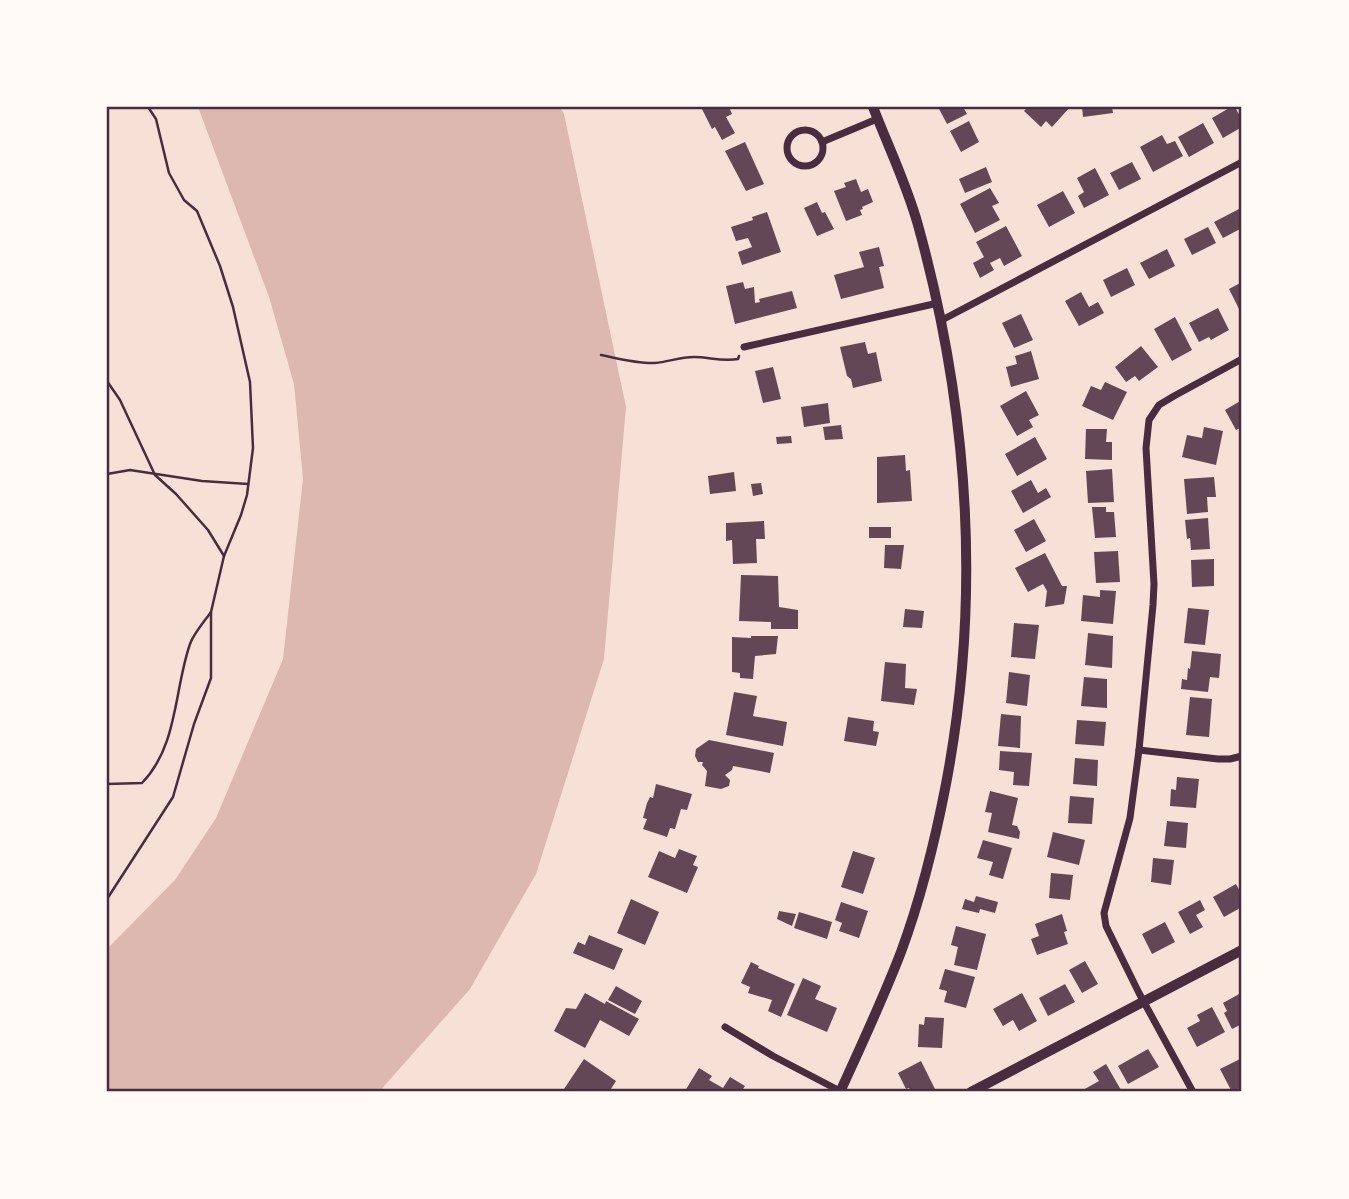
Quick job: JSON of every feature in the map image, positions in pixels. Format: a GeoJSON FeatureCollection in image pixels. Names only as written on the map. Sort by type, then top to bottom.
{"type":"FeatureCollection","features":[{"type":"Feature","properties":{"kind":"street"},"geometry":{"type":"LineString","coordinates":[[725,1027],[840,1092],[901,951],[929,861],[954,742],[964,660],[968,561],[967,511],[956,400],[942,320],[917,222],[873,107]]}},
{"type":"Feature","properties":{"kind":"street"},"geometry":{"type":"LineString","coordinates":[[822,142],[877,119]]}},
{"type":"Feature","properties":{"kind":"street"},"geometry":{"type":"LineString","coordinates":[[799,131],[816,133],[822,142],[822,153],[810,165],[799,164],[793,160],[788,150],[790,139],[799,131]]}},
{"type":"Feature","properties":{"kind":"street"},"geometry":{"type":"LineString","coordinates":[[942,320],[1242,162]]}},
{"type":"Feature","properties":{"kind":"street"},"geometry":{"type":"LineString","coordinates":[[744,347],[938,303]]}},
{"type":"Feature","properties":{"kind":"street"},"geometry":{"type":"LineString","coordinates":[[1193,1092],[1143,1001],[1106,926],[1104,913],[1129,818],[1139,750],[1154,584],[1146,448],[1149,419],[1159,405],[1242,359]]}},
{"type":"Feature","properties":{"kind":"street"},"geometry":{"type":"LineString","coordinates":[[1139,750],[1218,759],[1242,755]]}},
{"type":"Feature","properties":{"kind":"street"},"geometry":{"type":"LineString","coordinates":[[971,1092],[1242,950]]}},
{"type":"Feature","properties":{"kind":"path"},"geometry":{"type":"LineString","coordinates":[[107,900],[173,797],[194,724],[211,678],[211,611],[224,555],[241,515],[253,448],[250,382],[233,307],[220,266],[197,211],[184,200],[169,173],[156,119],[148,107]]}},
{"type":"Feature","properties":{"kind":"path"},"geometry":{"type":"LineString","coordinates":[[601,355],[611,359],[650,363],[696,357],[723,362],[738,359],[744,347]]}},
{"type":"Feature","properties":{"kind":"path"},"geometry":{"type":"LineString","coordinates":[[107,381],[120,400],[155,475],[208,530],[224,555]]}},
{"type":"Feature","properties":{"kind":"path"},"geometry":{"type":"LineString","coordinates":[[107,474],[130,470],[202,481],[248,484]]}},
{"type":"Feature","properties":{"kind":"path"},"geometry":{"type":"LineString","coordinates":[[107,784],[142,783],[155,770],[167,741],[191,642],[211,611]]}},
{"type":"Feature","properties":{"kind":"shaded area"},"geometry":{"type":"Polygon","coordinates":[[[198,107],[560,107],[564,114],[626,407],[604,659],[536,874],[470,989],[379,1092],[107,1092],[107,949],[175,880],[216,818],[283,659],[303,479],[294,384],[269,297],[198,107]]]}},
{"type":"Feature","properties":{"kind":"building"},"geometry":{"type":"Polygon","coordinates":[[[701,107],[729,107],[732,114],[726,117],[735,133],[722,140],[715,127],[712,129],[701,107]]]}},
{"type":"Feature","properties":{"kind":"building"},"geometry":{"type":"Polygon","coordinates":[[[938,107],[963,107],[967,114],[947,124],[938,107]]]}},
{"type":"Feature","properties":{"kind":"building"},"geometry":{"type":"Polygon","coordinates":[[[1028,107],[1070,107],[1052,127],[1046,121],[1041,127],[1024,111],[1028,107]]]}},
{"type":"Feature","properties":{"kind":"building"},"geometry":{"type":"Polygon","coordinates":[[[1082,107],[1112,107],[1113,113],[1083,117],[1082,107]]]}},
{"type":"Feature","properties":{"kind":"building"},"geometry":{"type":"Polygon","coordinates":[[[1235,107],[1242,120],[1242,127],[1223,138],[1212,118],[1235,107]]]}},
{"type":"Feature","properties":{"kind":"building"},"geometry":{"type":"Polygon","coordinates":[[[969,121],[979,142],[961,152],[950,131],[969,121]]]}},
{"type":"Feature","properties":{"kind":"building"},"geometry":{"type":"Polygon","coordinates":[[[1203,123],[1214,143],[1189,157],[1178,137],[1203,123]]]}},
{"type":"Feature","properties":{"kind":"building"},"geometry":{"type":"Polygon","coordinates":[[[1162,135],[1167,144],[1175,141],[1183,156],[1153,172],[1140,147],[1162,135]]]}},
{"type":"Feature","properties":{"kind":"building"},"geometry":{"type":"Polygon","coordinates":[[[745,142],[764,184],[746,191],[725,151],[745,142]]]}},
{"type":"Feature","properties":{"kind":"building"},"geometry":{"type":"Polygon","coordinates":[[[1132,162],[1141,179],[1119,190],[1110,173],[1132,162]]]}},
{"type":"Feature","properties":{"kind":"building"},"geometry":{"type":"Polygon","coordinates":[[[986,167],[992,182],[965,193],[959,179],[986,167]]]}},
{"type":"Feature","properties":{"kind":"building"},"geometry":{"type":"Polygon","coordinates":[[[1095,168],[1109,195],[1084,208],[1078,196],[1084,192],[1077,178],[1095,168]]]}},
{"type":"Feature","properties":{"kind":"building"},"geometry":{"type":"Polygon","coordinates":[[[856,179],[861,192],[868,189],[873,202],[862,207],[862,215],[846,221],[834,191],[846,187],[844,183],[856,179]]]}},
{"type":"Feature","properties":{"kind":"building"},"geometry":{"type":"Polygon","coordinates":[[[990,188],[999,203],[992,206],[1000,220],[975,233],[960,204],[990,188]]]}},
{"type":"Feature","properties":{"kind":"building"},"geometry":{"type":"Polygon","coordinates":[[[1063,191],[1075,213],[1049,227],[1037,205],[1063,191]]]}},
{"type":"Feature","properties":{"kind":"building"},"geometry":{"type":"Polygon","coordinates":[[[817,202],[834,229],[817,236],[804,208],[817,202]]]}},
{"type":"Feature","properties":{"kind":"building"},"geometry":{"type":"Polygon","coordinates":[[[1239,209],[1242,228],[1223,238],[1214,222],[1239,209]]]}},
{"type":"Feature","properties":{"kind":"building"},"geometry":{"type":"Polygon","coordinates":[[[767,212],[781,252],[742,265],[738,252],[752,247],[748,238],[736,241],[731,227],[767,212]]]}},
{"type":"Feature","properties":{"kind":"building"},"geometry":{"type":"Polygon","coordinates":[[[1006,226],[1022,256],[1004,266],[1000,258],[990,263],[994,270],[980,278],[973,263],[984,257],[976,242],[1006,226]]]}},
{"type":"Feature","properties":{"kind":"building"},"geometry":{"type":"Polygon","coordinates":[[[1208,227],[1216,243],[1192,255],[1184,239],[1208,227]]]}},
{"type":"Feature","properties":{"kind":"building"},"geometry":{"type":"Polygon","coordinates":[[[879,247],[884,266],[879,267],[884,288],[841,299],[834,275],[864,267],[859,252],[879,247]]]}},
{"type":"Feature","properties":{"kind":"building"},"geometry":{"type":"Polygon","coordinates":[[[1167,249],[1175,266],[1149,279],[1140,263],[1167,249]]]}},
{"type":"Feature","properties":{"kind":"building"},"geometry":{"type":"Polygon","coordinates":[[[1127,268],[1135,285],[1111,297],[1103,280],[1127,268]]]}},
{"type":"Feature","properties":{"kind":"building"},"geometry":{"type":"Polygon","coordinates":[[[743,282],[745,289],[754,287],[755,303],[760,302],[759,299],[792,291],[797,308],[735,324],[726,286],[743,282]]]}},
{"type":"Feature","properties":{"kind":"building"},"geometry":{"type":"Polygon","coordinates":[[[1242,282],[1242,315],[1229,289],[1242,282]]]}},
{"type":"Feature","properties":{"kind":"building"},"geometry":{"type":"Polygon","coordinates":[[[1081,292],[1089,307],[1098,302],[1104,313],[1079,326],[1065,301],[1081,292]]]}},
{"type":"Feature","properties":{"kind":"building"},"geometry":{"type":"Polygon","coordinates":[[[1218,308],[1229,330],[1211,340],[1209,337],[1199,342],[1189,323],[1218,308]]]}},
{"type":"Feature","properties":{"kind":"building"},"geometry":{"type":"Polygon","coordinates":[[[1021,314],[1033,340],[1014,348],[1002,323],[1021,314]]]}},
{"type":"Feature","properties":{"kind":"building"},"geometry":{"type":"Polygon","coordinates":[[[1175,317],[1192,350],[1172,361],[1154,329],[1175,317]]]}},
{"type":"Feature","properties":{"kind":"building"},"geometry":{"type":"Polygon","coordinates":[[[865,342],[868,354],[876,352],[882,381],[853,388],[840,347],[865,342]]]}},
{"type":"Feature","properties":{"kind":"building"},"geometry":{"type":"Polygon","coordinates":[[[1141,346],[1158,367],[1139,381],[1135,376],[1126,382],[1115,367],[1141,346]]]}},
{"type":"Feature","properties":{"kind":"building"},"geometry":{"type":"Polygon","coordinates":[[[1031,351],[1039,379],[1011,387],[1006,367],[1017,364],[1015,356],[1031,351]]]}},
{"type":"Feature","properties":{"kind":"building"},"geometry":{"type":"Polygon","coordinates":[[[773,367],[781,399],[763,403],[755,371],[773,367]]]}},
{"type":"Feature","properties":{"kind":"building"},"geometry":{"type":"Polygon","coordinates":[[[1105,382],[1127,392],[1113,420],[1082,406],[1091,386],[1101,390],[1105,382]]]}},
{"type":"Feature","properties":{"kind":"building"},"geometry":{"type":"Polygon","coordinates":[[[1026,391],[1039,415],[1029,420],[1033,427],[1017,436],[1000,406],[1026,391]]]}},
{"type":"Feature","properties":{"kind":"building"},"geometry":{"type":"Polygon","coordinates":[[[1242,400],[1242,427],[1236,430],[1225,410],[1242,400]]]}},
{"type":"Feature","properties":{"kind":"building"},"geometry":{"type":"Polygon","coordinates":[[[828,403],[830,423],[804,427],[801,407],[828,403]]]}},
{"type":"Feature","properties":{"kind":"building"},"geometry":{"type":"Polygon","coordinates":[[[841,425],[843,439],[825,440],[823,427],[841,425]]]}},
{"type":"Feature","properties":{"kind":"building"},"geometry":{"type":"Polygon","coordinates":[[[1204,427],[1223,431],[1216,465],[1182,457],[1187,435],[1202,438],[1204,427]]]}},
{"type":"Feature","properties":{"kind":"building"},"geometry":{"type":"Polygon","coordinates":[[[1086,429],[1107,429],[1106,442],[1112,442],[1112,460],[1085,459],[1086,429]]]}},
{"type":"Feature","properties":{"kind":"building"},"geometry":{"type":"Polygon","coordinates":[[[791,436],[792,443],[777,444],[776,437],[791,436]]]}},
{"type":"Feature","properties":{"kind":"building"},"geometry":{"type":"Polygon","coordinates":[[[1035,437],[1047,459],[1017,476],[1005,454],[1035,437]]]}},
{"type":"Feature","properties":{"kind":"building"},"geometry":{"type":"Polygon","coordinates":[[[905,455],[906,471],[910,470],[912,501],[877,503],[877,457],[905,455]]]}},
{"type":"Feature","properties":{"kind":"building"},"geometry":{"type":"Polygon","coordinates":[[[1112,469],[1114,502],[1088,503],[1086,471],[1112,469]]]}},
{"type":"Feature","properties":{"kind":"building"},"geometry":{"type":"Polygon","coordinates":[[[734,472],[736,491],[710,494],[708,476],[734,472]]]}},
{"type":"Feature","properties":{"kind":"building"},"geometry":{"type":"Polygon","coordinates":[[[1214,477],[1216,497],[1207,497],[1208,512],[1187,514],[1184,479],[1214,477]]]}},
{"type":"Feature","properties":{"kind":"building"},"geometry":{"type":"Polygon","coordinates":[[[1031,480],[1038,493],[1046,488],[1051,497],[1023,513],[1011,491],[1031,480]]]}},
{"type":"Feature","properties":{"kind":"building"},"geometry":{"type":"Polygon","coordinates":[[[761,483],[763,494],[753,496],[751,484],[761,483]]]}},
{"type":"Feature","properties":{"kind":"building"},"geometry":{"type":"Polygon","coordinates":[[[1092,507],[1106,507],[1106,512],[1114,512],[1116,537],[1095,538],[1092,507]]]}},
{"type":"Feature","properties":{"kind":"building"},"geometry":{"type":"Polygon","coordinates":[[[1208,518],[1210,549],[1191,550],[1185,520],[1208,518]]]}},
{"type":"Feature","properties":{"kind":"building"},"geometry":{"type":"Polygon","coordinates":[[[1034,519],[1046,541],[1026,552],[1014,530],[1034,519]]]}},
{"type":"Feature","properties":{"kind":"building"},"geometry":{"type":"Polygon","coordinates":[[[764,521],[765,539],[756,539],[757,563],[733,564],[732,540],[726,541],[726,523],[764,521]]]}},
{"type":"Feature","properties":{"kind":"building"},"geometry":{"type":"Polygon","coordinates":[[[869,527],[891,527],[891,538],[869,538],[869,527]]]}},
{"type":"Feature","properties":{"kind":"building"},"geometry":{"type":"Polygon","coordinates":[[[885,545],[904,545],[901,569],[884,568],[885,545]]]}},
{"type":"Feature","properties":{"kind":"building"},"geometry":{"type":"Polygon","coordinates":[[[1118,551],[1120,582],[1096,583],[1094,552],[1118,551]]]}},
{"type":"Feature","properties":{"kind":"building"},"geometry":{"type":"Polygon","coordinates":[[[1045,553],[1062,586],[1067,586],[1064,604],[1045,607],[1047,591],[1043,584],[1028,592],[1015,568],[1045,553]]]}},
{"type":"Feature","properties":{"kind":"building"},"geometry":{"type":"Polygon","coordinates":[[[1214,559],[1214,586],[1192,587],[1191,560],[1214,559]]]}},
{"type":"Feature","properties":{"kind":"building"},"geometry":{"type":"Polygon","coordinates":[[[741,575],[778,576],[779,607],[798,610],[798,629],[771,629],[771,622],[739,621],[741,575]]]}},
{"type":"Feature","properties":{"kind":"building"},"geometry":{"type":"Polygon","coordinates":[[[1100,590],[1116,591],[1113,624],[1081,621],[1083,595],[1100,597],[1100,590]]]}},
{"type":"Feature","properties":{"kind":"building"},"geometry":{"type":"Polygon","coordinates":[[[1188,608],[1209,610],[1205,645],[1184,643],[1188,608]]]}},
{"type":"Feature","properties":{"kind":"building"},"geometry":{"type":"Polygon","coordinates":[[[905,609],[924,611],[922,628],[903,627],[905,609]]]}},
{"type":"Feature","properties":{"kind":"building"},"geometry":{"type":"Polygon","coordinates":[[[1014,623],[1039,625],[1035,659],[1011,657],[1014,623]]]}},
{"type":"Feature","properties":{"kind":"building"},"geometry":{"type":"Polygon","coordinates":[[[1088,633],[1113,636],[1112,668],[1085,665],[1088,633]]]}},
{"type":"Feature","properties":{"kind":"building"},"geometry":{"type":"Polygon","coordinates":[[[778,636],[776,654],[755,656],[753,679],[740,678],[740,673],[732,672],[732,637],[778,636]]]}},
{"type":"Feature","properties":{"kind":"building"},"geometry":{"type":"Polygon","coordinates":[[[1192,651],[1221,654],[1219,678],[1210,677],[1208,692],[1181,689],[1182,679],[1187,680],[1192,651]]]}},
{"type":"Feature","properties":{"kind":"building"},"geometry":{"type":"Polygon","coordinates":[[[885,662],[906,664],[905,688],[917,689],[914,705],[881,701],[885,662]]]}},
{"type":"Feature","properties":{"kind":"building"},"geometry":{"type":"Polygon","coordinates":[[[1009,672],[1030,675],[1027,706],[1006,703],[1009,672]]]}},
{"type":"Feature","properties":{"kind":"building"},"geometry":{"type":"Polygon","coordinates":[[[1084,677],[1107,679],[1107,708],[1081,706],[1084,677]]]}},
{"type":"Feature","properties":{"kind":"building"},"geometry":{"type":"Polygon","coordinates":[[[734,692],[757,696],[753,716],[787,722],[783,746],[726,735],[734,692]]]}},
{"type":"Feature","properties":{"kind":"building"},"geometry":{"type":"Polygon","coordinates":[[[1190,697],[1212,699],[1209,737],[1186,735],[1190,697]]]}},
{"type":"Feature","properties":{"kind":"building"},"geometry":{"type":"Polygon","coordinates":[[[1001,714],[1021,716],[1020,748],[998,746],[1001,714]]]}},
{"type":"Feature","properties":{"kind":"building"},"geometry":{"type":"Polygon","coordinates":[[[848,717],[874,721],[873,731],[879,732],[876,746],[844,741],[848,717]]]}},
{"type":"Feature","properties":{"kind":"building"},"geometry":{"type":"Polygon","coordinates":[[[1077,720],[1106,722],[1104,746],[1075,744],[1077,720]]]}},
{"type":"Feature","properties":{"kind":"building"},"geometry":{"type":"Polygon","coordinates":[[[709,740],[774,753],[770,773],[733,766],[725,775],[730,780],[729,786],[721,789],[705,786],[707,771],[702,765],[703,762],[698,762],[695,756],[696,749],[709,740]]]}},
{"type":"Feature","properties":{"kind":"building"},"geometry":{"type":"Polygon","coordinates":[[[1000,751],[1032,753],[1029,786],[1013,785],[1014,772],[999,770],[1000,751]]]}},
{"type":"Feature","properties":{"kind":"building"},"geometry":{"type":"Polygon","coordinates":[[[1075,758],[1098,760],[1097,786],[1073,784],[1075,758]]]}},
{"type":"Feature","properties":{"kind":"building"},"geometry":{"type":"Polygon","coordinates":[[[1177,777],[1199,779],[1196,808],[1170,806],[1171,789],[1176,790],[1177,777]]]}},
{"type":"Feature","properties":{"kind":"building"},"geometry":{"type":"Polygon","coordinates":[[[656,784],[692,794],[687,810],[681,809],[675,829],[670,828],[667,837],[643,829],[647,819],[643,818],[647,803],[650,797],[653,798],[656,784]]]}},
{"type":"Feature","properties":{"kind":"building"},"geometry":{"type":"Polygon","coordinates":[[[990,791],[1018,798],[1012,825],[1017,826],[1020,832],[1019,839],[988,832],[992,813],[985,812],[990,791]]]}},
{"type":"Feature","properties":{"kind":"building"},"geometry":{"type":"Polygon","coordinates":[[[1070,796],[1094,798],[1092,824],[1068,823],[1070,796]]]}},
{"type":"Feature","properties":{"kind":"building"},"geometry":{"type":"Polygon","coordinates":[[[1167,821],[1188,823],[1186,848],[1164,846],[1167,821]]]}},
{"type":"Feature","properties":{"kind":"building"},"geometry":{"type":"Polygon","coordinates":[[[1053,832],[1085,840],[1079,865],[1047,857],[1053,832]]]}},
{"type":"Feature","properties":{"kind":"building"},"geometry":{"type":"Polygon","coordinates":[[[983,840],[1012,848],[1003,879],[989,875],[993,862],[977,858],[983,840]]]}},
{"type":"Feature","properties":{"kind":"building"},"geometry":{"type":"Polygon","coordinates":[[[679,849],[697,856],[693,865],[698,867],[687,893],[648,877],[659,851],[675,858],[679,849]]]}},
{"type":"Feature","properties":{"kind":"building"},"geometry":{"type":"Polygon","coordinates":[[[853,851],[875,858],[863,894],[841,887],[853,851]]]}},
{"type":"Feature","properties":{"kind":"building"},"geometry":{"type":"Polygon","coordinates":[[[1153,858],[1174,860],[1171,885],[1151,882],[1153,858]]]}},
{"type":"Feature","properties":{"kind":"building"},"geometry":{"type":"Polygon","coordinates":[[[1051,873],[1073,875],[1070,900],[1049,898],[1051,873]]]}},
{"type":"Feature","properties":{"kind":"building"},"geometry":{"type":"Polygon","coordinates":[[[1236,884],[1242,895],[1242,907],[1224,917],[1213,897],[1236,884]]]}},
{"type":"Feature","properties":{"kind":"building"},"geometry":{"type":"Polygon","coordinates":[[[976,896],[998,902],[995,913],[980,909],[979,913],[962,909],[965,899],[974,902],[976,896]]]}},
{"type":"Feature","properties":{"kind":"building"},"geometry":{"type":"Polygon","coordinates":[[[631,899],[659,912],[645,945],[617,933],[631,899]]]}},
{"type":"Feature","properties":{"kind":"building"},"geometry":{"type":"Polygon","coordinates":[[[1200,900],[1205,910],[1196,915],[1203,927],[1190,934],[1178,912],[1200,900]]]}},
{"type":"Feature","properties":{"kind":"building"},"geometry":{"type":"Polygon","coordinates":[[[841,902],[868,911],[859,938],[839,931],[842,923],[835,920],[841,902]]]}},
{"type":"Feature","properties":{"kind":"building"},"geometry":{"type":"Polygon","coordinates":[[[779,911],[796,914],[792,926],[777,919],[779,911]]]}},
{"type":"Feature","properties":{"kind":"building"},"geometry":{"type":"Polygon","coordinates":[[[799,912],[832,922],[827,939],[794,928],[799,912]]]}},
{"type":"Feature","properties":{"kind":"building"},"geometry":{"type":"Polygon","coordinates":[[[1062,914],[1068,944],[1037,955],[1031,939],[1039,936],[1035,924],[1062,914]]]}},
{"type":"Feature","properties":{"kind":"building"},"geometry":{"type":"Polygon","coordinates":[[[1165,922],[1175,942],[1152,954],[1142,934],[1165,922]]]}},
{"type":"Feature","properties":{"kind":"building"},"geometry":{"type":"Polygon","coordinates":[[[956,926],[986,934],[977,970],[954,965],[958,947],[951,945],[956,926]]]}},
{"type":"Feature","properties":{"kind":"building"},"geometry":{"type":"Polygon","coordinates":[[[589,935],[623,949],[614,970],[573,953],[578,942],[585,945],[589,935]]]}},
{"type":"Feature","properties":{"kind":"building"},"geometry":{"type":"Polygon","coordinates":[[[1085,961],[1098,984],[1082,993],[1069,970],[1085,961]]]}},
{"type":"Feature","properties":{"kind":"building"},"geometry":{"type":"Polygon","coordinates":[[[751,962],[759,966],[758,968],[795,984],[781,1017],[768,1011],[772,1000],[748,993],[750,987],[741,983],[751,962]]]}},
{"type":"Feature","properties":{"kind":"building"},"geometry":{"type":"Polygon","coordinates":[[[945,969],[975,977],[966,1008],[944,1002],[947,991],[939,989],[945,969]]]}},
{"type":"Feature","properties":{"kind":"building"},"geometry":{"type":"Polygon","coordinates":[[[803,978],[821,986],[815,999],[837,1008],[827,1032],[787,1015],[803,978]]]}},
{"type":"Feature","properties":{"kind":"building"},"geometry":{"type":"Polygon","coordinates":[[[1065,984],[1075,1002],[1048,1016],[1039,998],[1065,984]]]}},
{"type":"Feature","properties":{"kind":"building"},"geometry":{"type":"Polygon","coordinates":[[[616,986],[642,1001],[635,1014],[608,1000],[616,986]]]}},
{"type":"Feature","properties":{"kind":"building"},"geometry":{"type":"Polygon","coordinates":[[[585,993],[639,1019],[629,1036],[600,1020],[585,1048],[554,1031],[566,1008],[576,1009],[585,993]]]}},
{"type":"Feature","properties":{"kind":"building"},"geometry":{"type":"Polygon","coordinates":[[[1022,993],[1037,1021],[1019,1031],[1013,1020],[1003,1026],[993,1009],[1022,993]]]}},
{"type":"Feature","properties":{"kind":"building"},"geometry":{"type":"Polygon","coordinates":[[[1241,993],[1242,1024],[1232,1029],[1224,1013],[1227,1011],[1223,1003],[1241,993]]]}},
{"type":"Feature","properties":{"kind":"building"},"geometry":{"type":"Polygon","coordinates":[[[1212,1007],[1225,1032],[1197,1047],[1187,1028],[1200,1021],[1197,1015],[1212,1007]]]}},
{"type":"Feature","properties":{"kind":"building"},"geometry":{"type":"Polygon","coordinates":[[[925,1017],[944,1018],[942,1048],[918,1047],[919,1024],[924,1025],[925,1017]]]}},
{"type":"Feature","properties":{"kind":"building"},"geometry":{"type":"Polygon","coordinates":[[[1148,1049],[1159,1067],[1128,1084],[1118,1066],[1148,1049]]]}},
{"type":"Feature","properties":{"kind":"building"},"geometry":{"type":"Polygon","coordinates":[[[1242,1058],[1242,1087],[1232,1092],[1220,1069],[1242,1058]]]}},
{"type":"Feature","properties":{"kind":"building"},"geometry":{"type":"Polygon","coordinates":[[[584,1059],[616,1081],[609,1092],[562,1092],[584,1059]]]}},
{"type":"Feature","properties":{"kind":"building"},"geometry":{"type":"Polygon","coordinates":[[[921,1061],[935,1089],[929,1092],[911,1092],[909,1088],[906,1089],[898,1073],[921,1061]]]}},
{"type":"Feature","properties":{"kind":"building"},"geometry":{"type":"Polygon","coordinates":[[[1106,1064],[1121,1090],[1084,1092],[1083,1090],[1099,1081],[1093,1072],[1106,1064]]]}},
{"type":"Feature","properties":{"kind":"building"},"geometry":{"type":"Polygon","coordinates":[[[699,1068],[712,1076],[709,1080],[723,1088],[730,1077],[745,1086],[741,1092],[680,1092],[682,1089],[685,1091],[699,1068]]]}}]}
